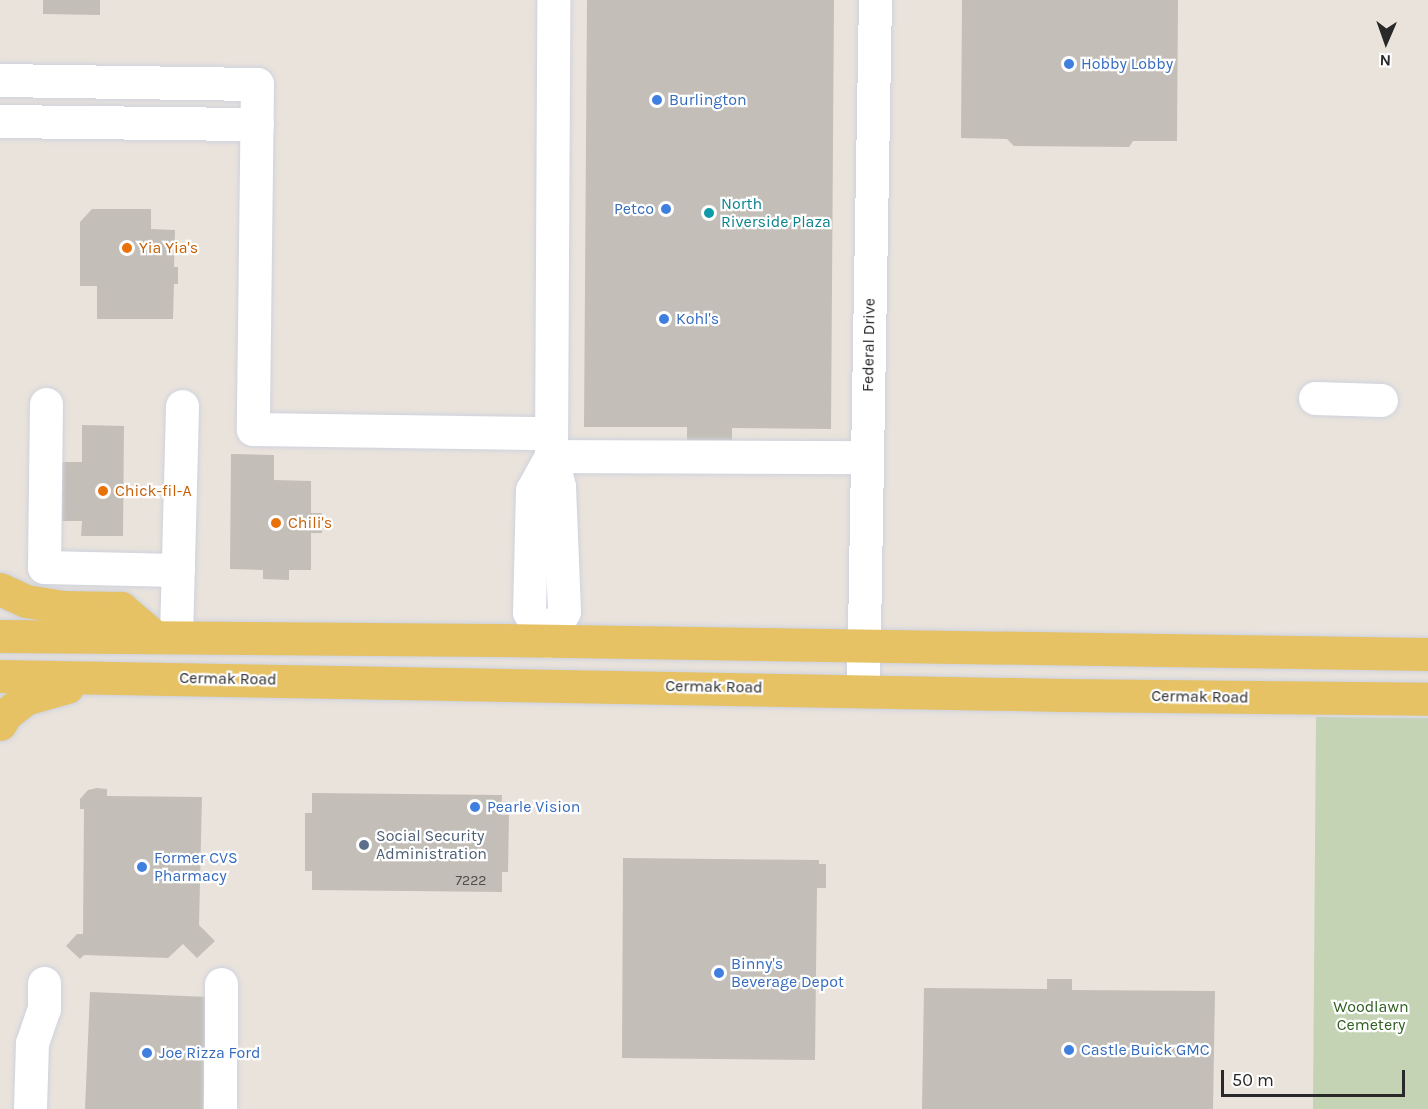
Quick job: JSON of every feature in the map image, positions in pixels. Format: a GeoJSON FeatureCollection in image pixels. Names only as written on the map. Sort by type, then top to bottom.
{"type":"FeatureCollection","features":[{"type":"Feature","properties":{"kind":"main road"},"geometry":{"type":"LineString","coordinates":[[0,589],[26,601],[45,604],[121,608],[165,636]]}},
{"type":"Feature","properties":{"kind":"main road"},"geometry":{"type":"LineString","coordinates":[[0,636],[165,636],[1428,654]]}},
{"type":"Feature","properties":{"kind":"main road","name":"Cermak Road"},"geometry":{"type":"LineString","coordinates":[[0,675],[1428,699]]}},
{"type":"Feature","properties":{"kind":"main road"},"geometry":{"type":"LineString","coordinates":[[0,724],[6,714],[25,699],[111,678]]}},
{"type":"Feature","properties":{"kind":"street"},"geometry":{"type":"LineString","coordinates":[[547,641],[564,611],[559,486],[551,445],[553,0]]}},
{"type":"Feature","properties":{"kind":"street","name":"Federal Drive"},"geometry":{"type":"LineString","coordinates":[[863,691],[874,0]]}},
{"type":"Feature","properties":{"kind":"street"},"geometry":{"type":"LineString","coordinates":[[0,80],[257,84],[253,429],[551,445],[867,457]]}},
{"type":"Feature","properties":{"kind":"street"},"geometry":{"type":"LineString","coordinates":[[0,121],[257,124]]}},
{"type":"Feature","properties":{"kind":"street"},"geometry":{"type":"LineString","coordinates":[[1315,398],[1381,400]]}},
{"type":"Feature","properties":{"kind":"street"},"geometry":{"type":"LineString","coordinates":[[46,404],[44,567],[178,570]]}},
{"type":"Feature","properties":{"kind":"street"},"geometry":{"type":"LineString","coordinates":[[165,636],[178,570],[182,406]]}},
{"type":"Feature","properties":{"kind":"street"},"geometry":{"type":"LineString","coordinates":[[30,1109],[32,1043],[44,1009],[44,984]]}},
{"type":"Feature","properties":{"kind":"street"},"geometry":{"type":"LineString","coordinates":[[220,1109],[221,984]]}},
{"type":"Feature","properties":{"kind":"green space","name":"Woodlawn Cemetery"},"geometry":{"type":"Polygon","coordinates":[[[1316,717],[1428,718],[1428,1109],[1313,1109],[1316,717]]]}},
{"type":"Feature","properties":{"kind":"building"},"geometry":{"type":"Polygon","coordinates":[[[43,0],[100,0],[100,15],[43,14],[43,0]]]}},
{"type":"Feature","properties":{"kind":"building","name":"North Riverside Plaza"},"geometry":{"type":"Polygon","coordinates":[[[587,0],[834,0],[831,429],[732,428],[732,440],[687,440],[687,427],[584,427],[587,0]]]}},
{"type":"Feature","properties":{"kind":"building","name":"Hobby Lobby"},"geometry":{"type":"Polygon","coordinates":[[[962,0],[1178,0],[1177,141],[1133,141],[1129,147],[1014,146],[1007,139],[961,138],[962,0]]]}},
{"type":"Feature","properties":{"kind":"building","name":"Yia Yia's"},"geometry":{"type":"Polygon","coordinates":[[[92,209],[151,209],[151,229],[175,230],[174,267],[178,267],[178,284],[174,284],[173,319],[97,319],[97,286],[80,286],[80,222],[92,209]]]}},
{"type":"Feature","properties":{"kind":"building","name":"Chick-fil-A"},"geometry":{"type":"Polygon","coordinates":[[[82,425],[124,426],[123,536],[81,536],[82,521],[49,521],[49,462],[82,462],[82,425]]]}},
{"type":"Feature","properties":{"kind":"building","name":"Chili's"},"geometry":{"type":"Polygon","coordinates":[[[231,454],[274,455],[274,480],[311,481],[311,513],[322,513],[322,533],[311,533],[311,570],[289,570],[289,580],[263,579],[263,570],[230,569],[231,454]]]}},
{"type":"Feature","properties":{"kind":"building","name":"Former CVS Pharmacy"},"geometry":{"type":"Polygon","coordinates":[[[107,789],[107,796],[202,797],[199,925],[215,941],[197,958],[183,944],[168,958],[84,955],[80,959],[66,946],[77,934],[83,934],[84,809],[80,809],[80,799],[88,790],[107,789]]]}},
{"type":"Feature","properties":{"kind":"building"},"geometry":{"type":"Polygon","coordinates":[[[312,793],[502,795],[501,815],[509,815],[508,872],[502,872],[502,892],[312,890],[312,871],[305,871],[305,813],[312,813],[312,793]]]}},
{"type":"Feature","properties":{"kind":"building","name":"Binny's Beverage Depot"},"geometry":{"type":"Polygon","coordinates":[[[623,858],[819,860],[819,864],[826,864],[826,888],[817,888],[815,1060],[622,1058],[623,858]]]}},
{"type":"Feature","properties":{"kind":"building","name":"Castle Buick GMC"},"geometry":{"type":"Polygon","coordinates":[[[1047,979],[1072,979],[1072,990],[1215,991],[1213,1109],[922,1109],[924,988],[1047,989],[1047,979]]]}},
{"type":"Feature","properties":{"kind":"building","name":"Joe Rizza Ford"},"geometry":{"type":"Polygon","coordinates":[[[90,992],[208,997],[203,1109],[85,1109],[90,992]]]}},
{"type":"Feature","properties":{"kind":"place","name":"Hobby Lobby"},"geometry":{"type":"Point","coordinates":[1069,64]}},
{"type":"Feature","properties":{"kind":"place","name":"Burlington"},"geometry":{"type":"Point","coordinates":[657,100]}},
{"type":"Feature","properties":{"kind":"place","name":"Petco"},"geometry":{"type":"Point","coordinates":[666,209]}},
{"type":"Feature","properties":{"kind":"place","name":"North Riverside Plaza"},"geometry":{"type":"Point","coordinates":[709,213]}},
{"type":"Feature","properties":{"kind":"place","name":"Yia Yia's"},"geometry":{"type":"Point","coordinates":[127,248]}},
{"type":"Feature","properties":{"kind":"place","name":"Kohl's"},"geometry":{"type":"Point","coordinates":[664,319]}},
{"type":"Feature","properties":{"kind":"place","name":"Chick-fil-A"},"geometry":{"type":"Point","coordinates":[103,491]}},
{"type":"Feature","properties":{"kind":"place","name":"Chili's"},"geometry":{"type":"Point","coordinates":[276,523]}},
{"type":"Feature","properties":{"kind":"place","name":"Pearle Vision"},"geometry":{"type":"Point","coordinates":[475,807]}},
{"type":"Feature","properties":{"kind":"place","name":"Social Security Administration"},"geometry":{"type":"Point","coordinates":[364,845]}},
{"type":"Feature","properties":{"kind":"place","name":"Former CVS Pharmacy"},"geometry":{"type":"Point","coordinates":[142,867]}},
{"type":"Feature","properties":{"kind":"place","name":"Binny's Beverage Depot"},"geometry":{"type":"Point","coordinates":[719,973]}},
{"type":"Feature","properties":{"kind":"place","name":"Castle Buick GMC"},"geometry":{"type":"Point","coordinates":[1069,1050]}},
{"type":"Feature","properties":{"kind":"place","name":"Joe Rizza Ford"},"geometry":{"type":"Point","coordinates":[147,1053]}}]}
